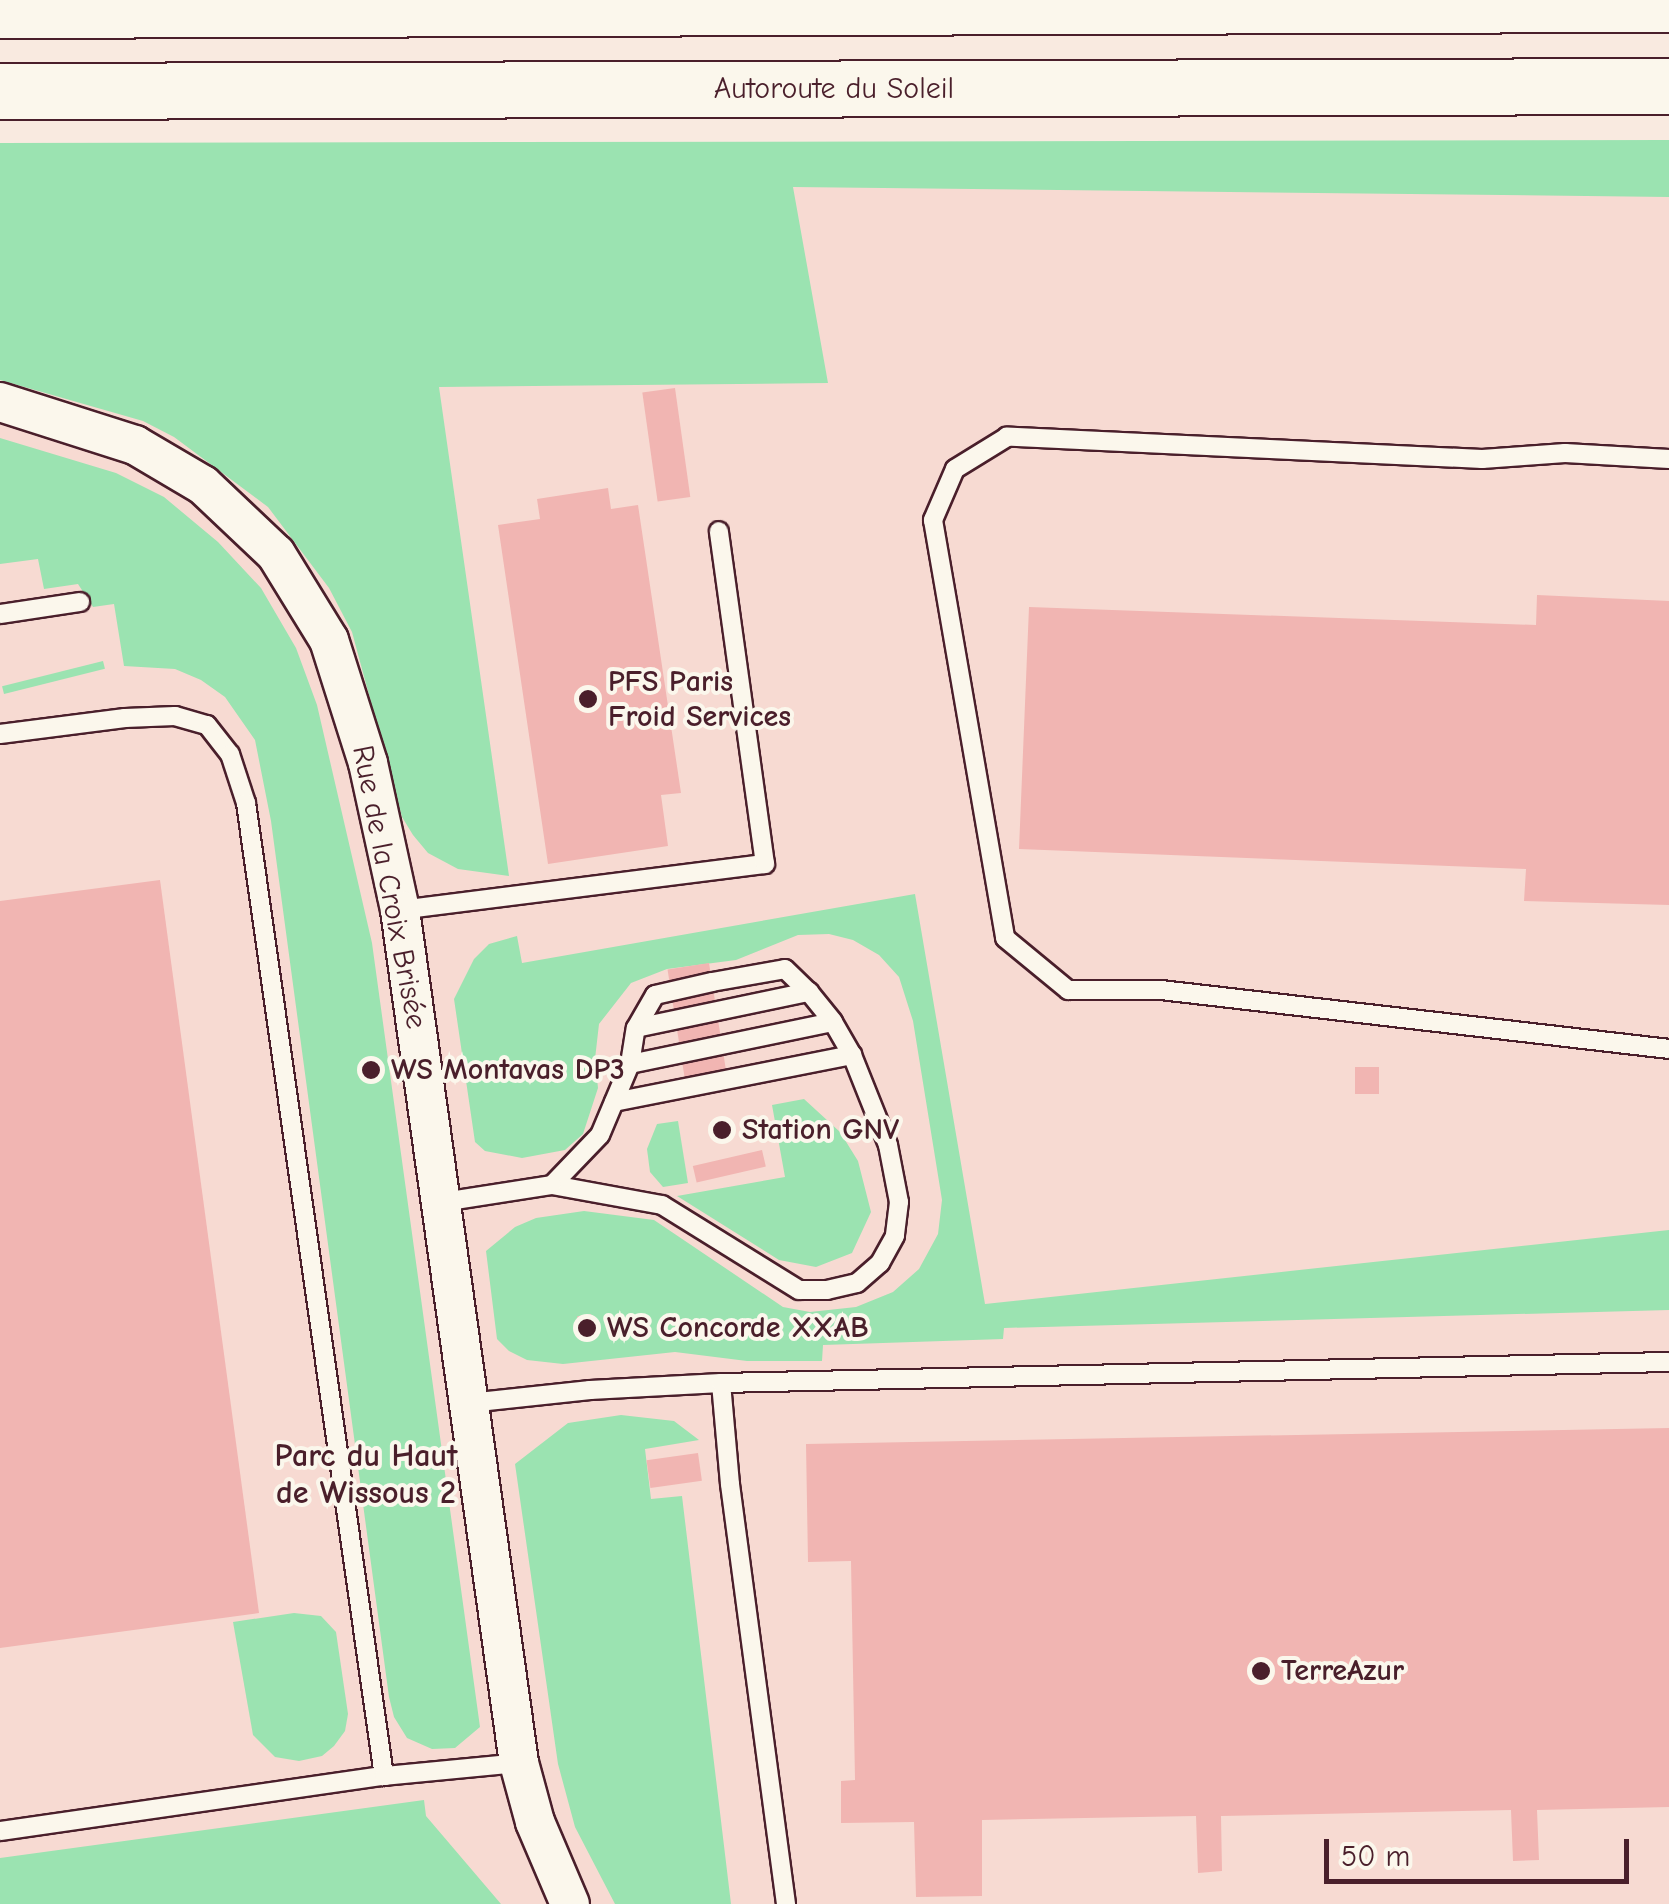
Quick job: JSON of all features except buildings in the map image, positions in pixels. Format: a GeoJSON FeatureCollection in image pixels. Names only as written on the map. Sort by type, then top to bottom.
{"type":"FeatureCollection","features":[{"type":"Feature","properties":{"kind":"highway"},"geometry":{"type":"LineString","coordinates":[[0,10],[1669,4]]}},
{"type":"Feature","properties":{"kind":"highway","name":"Autoroute du Soleil"},"geometry":{"type":"LineString","coordinates":[[0,91],[1669,86]]}},
{"type":"Feature","properties":{"kind":"street","name":"Rue de la Croix Brisée"},"geometry":{"type":"LineString","coordinates":[[0,402],[135,445],[203,485],[276,554],[329,640],[368,763],[400,910],[519,1763],[535,1822],[570,1904]]}},
{"type":"Feature","properties":{"kind":"lane"},"geometry":{"type":"LineString","coordinates":[[1669,459],[1566,453],[1482,459],[1007,437],[955,470],[933,520],[1005,938],[1068,990],[1161,990],[1669,1049]]}},
{"type":"Feature","properties":{"kind":"lane"},"geometry":{"type":"LineString","coordinates":[[400,910],[766,864],[719,531]]}},
{"type":"Feature","properties":{"kind":"lane"},"geometry":{"type":"LineString","coordinates":[[0,614],[80,602]]}},
{"type":"Feature","properties":{"kind":"lane"},"geometry":{"type":"LineString","coordinates":[[0,734],[125,718],[175,716],[207,725],[230,754],[246,803],[384,1776]]}},
{"type":"Feature","properties":{"kind":"lane"},"geometry":{"type":"LineString","coordinates":[[443,1202],[552,1186],[614,1193],[662,1205],[799,1290],[827,1290],[857,1283],[880,1263],[895,1236],[899,1202],[888,1144],[852,1054],[833,1022],[784,969],[655,996],[636,1028],[630,1064],[600,1134],[552,1186]]}},
{"type":"Feature","properties":{"kind":"lane"},"geometry":{"type":"LineString","coordinates":[[636,1028],[809,992]]}},
{"type":"Feature","properties":{"kind":"lane"},"geometry":{"type":"LineString","coordinates":[[630,1064],[833,1022]]}},
{"type":"Feature","properties":{"kind":"lane"},"geometry":{"type":"LineString","coordinates":[[614,1102],[852,1054]]}},
{"type":"Feature","properties":{"kind":"lane"},"geometry":{"type":"LineString","coordinates":[[470,1403],[590,1390],[721,1383],[1669,1362]]}},
{"type":"Feature","properties":{"kind":"lane"},"geometry":{"type":"LineString","coordinates":[[721,1383],[730,1484],[786,1904]]}},
{"type":"Feature","properties":{"kind":"lane"},"geometry":{"type":"LineString","coordinates":[[0,1831],[384,1776],[519,1763]]}},
{"type":"Feature","properties":{"kind":"shaded area"},"geometry":{"type":"Polygon","coordinates":[[[0,181],[1669,181],[1669,1904],[0,1904],[0,181]]]}},
{"type":"Feature","properties":{"kind":"green space"},"geometry":{"type":"Polygon","coordinates":[[[1669,140],[1669,197],[793,187],[828,383],[439,387],[509,876],[458,869],[428,853],[413,835],[402,817],[352,632],[329,588],[268,507],[174,437],[143,421],[0,380],[0,143],[1669,140]]]}},
{"type":"Feature","properties":{"kind":"green space"},"geometry":{"type":"Polygon","coordinates":[[[0,438],[116,473],[164,497],[218,542],[261,588],[296,648],[317,705],[372,943],[480,1727],[455,1748],[432,1749],[407,1738],[394,1717],[389,1697],[271,821],[255,740],[225,697],[201,680],[175,669],[124,666],[114,604],[93,607],[78,584],[44,589],[38,559],[0,564],[0,438]]]}},
{"type":"Feature","properties":{"kind":"green space"},"geometry":{"type":"Polygon","coordinates":[[[103,661],[105,669],[4,694],[2,686],[103,661]]]}},
{"type":"Feature","properties":{"kind":"green space"},"geometry":{"type":"Polygon","coordinates":[[[915,894],[985,1304],[1669,1230],[1669,1310],[1004,1328],[1003,1339],[823,1345],[822,1361],[747,1361],[675,1352],[563,1364],[527,1360],[509,1351],[497,1339],[486,1251],[515,1227],[536,1218],[584,1211],[654,1220],[783,1307],[810,1312],[856,1307],[893,1292],[919,1269],[938,1234],[942,1200],[913,1021],[899,977],[879,955],[853,940],[829,934],[798,935],[736,960],[667,969],[631,983],[599,1024],[595,1059],[598,1088],[583,1134],[565,1150],[522,1158],[485,1151],[475,1142],[454,999],[474,959],[489,944],[517,936],[522,963],[915,894]]]}},
{"type":"Feature","properties":{"kind":"green space"},"geometry":{"type":"Polygon","coordinates":[[[804,1099],[840,1132],[858,1161],[871,1212],[852,1253],[816,1267],[779,1260],[677,1196],[785,1177],[772,1105],[804,1099]]]}},
{"type":"Feature","properties":{"kind":"green space"},"geometry":{"type":"Polygon","coordinates":[[[678,1121],[688,1183],[663,1187],[650,1172],[647,1149],[657,1124],[678,1121]]]}},
{"type":"Feature","properties":{"kind":"green space"},"geometry":{"type":"Polygon","coordinates":[[[621,1415],[674,1421],[699,1440],[645,1449],[651,1499],[682,1496],[731,1904],[615,1904],[575,1827],[558,1764],[515,1464],[568,1423],[621,1415]]]}},
{"type":"Feature","properties":{"kind":"green space"},"geometry":{"type":"Polygon","coordinates":[[[294,1613],[321,1616],[336,1632],[348,1714],[345,1731],[334,1746],[322,1756],[299,1761],[275,1757],[253,1735],[233,1622],[294,1613]]]}},
{"type":"Feature","properties":{"kind":"green space"},"geometry":{"type":"Polygon","coordinates":[[[424,1800],[426,1816],[501,1904],[0,1904],[0,1858],[424,1800]]]}},
{"type":"Feature","properties":{"kind":"place","name":"PFS Paris Froid Services"},"geometry":{"type":"Point","coordinates":[588,699]}},
{"type":"Feature","properties":{"kind":"place","name":"WS Montavas DP3"},"geometry":{"type":"Point","coordinates":[371,1070]}},
{"type":"Feature","properties":{"kind":"place","name":"Station GNV"},"geometry":{"type":"Point","coordinates":[722,1130]}},
{"type":"Feature","properties":{"kind":"place","name":"WS Concorde XXAB"},"geometry":{"type":"Point","coordinates":[587,1328]}},
{"type":"Feature","properties":{"kind":"place","name":"TerreAzur"},"geometry":{"type":"Point","coordinates":[1261,1671]}},
{"type":"Feature","properties":{"kind":"district","name":"Parc du Haut de Wissous 2"},"geometry":{"type":"Point","coordinates":[366,1476]}}]}
